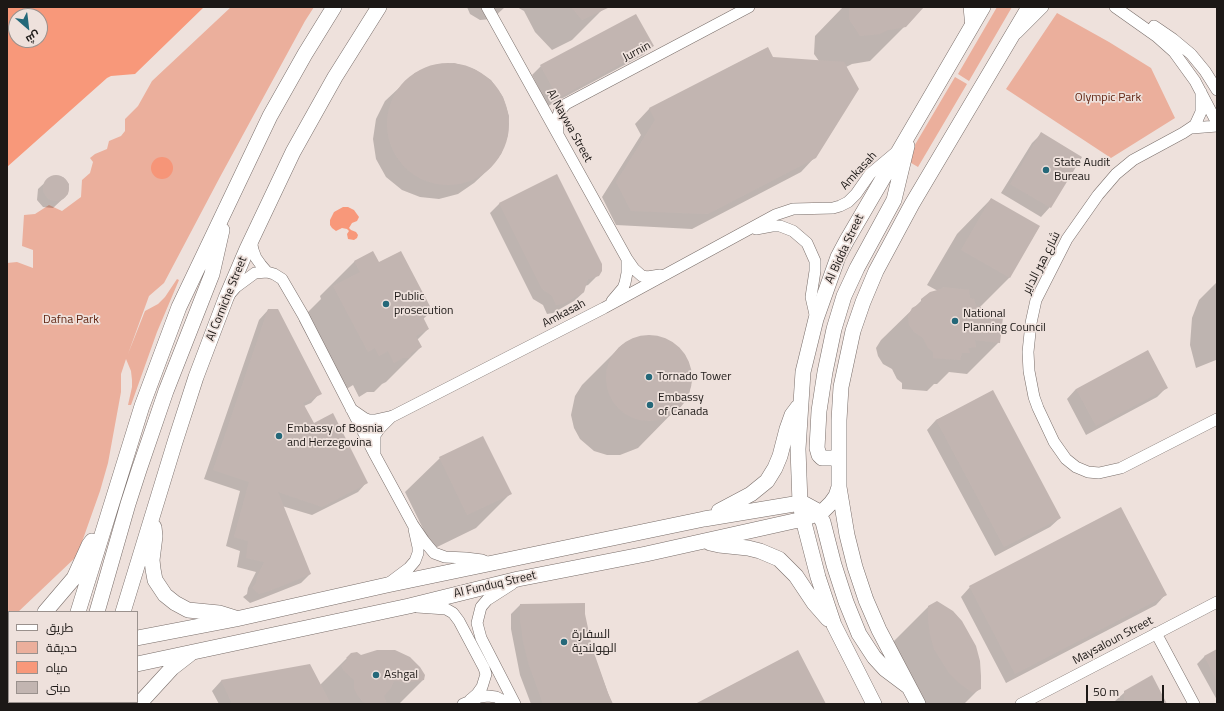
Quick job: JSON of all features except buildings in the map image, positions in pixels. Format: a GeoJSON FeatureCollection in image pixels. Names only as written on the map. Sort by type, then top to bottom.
{"type":"FeatureCollection","features":[{"type":"Feature","properties":{"kind":"main road"},"geometry":{"type":"LineString","coordinates":[[78,611],[139,413],[179,307],[270,116],[305,54],[334,7]]}},
{"type":"Feature","properties":{"kind":"main road","name":"Al Corniche Street"},"geometry":{"type":"LineString","coordinates":[[123,611],[196,377],[226,298],[251,240],[294,152],[335,77],[379,7]]}},
{"type":"Feature","properties":{"kind":"main road","name":"Al Bidda Street"},"geometry":{"type":"LineString","coordinates":[[834,625],[818,577],[800,503],[798,449],[803,372],[816,319],[838,257],[983,7]]}},
{"type":"Feature","properties":{"kind":"main road"},"geometry":{"type":"LineString","coordinates":[[914,696],[879,630],[866,600],[855,568],[845,527],[839,487],[838,458],[841,387],[853,331],[862,302],[876,271],[912,204],[1029,7]]}},
{"type":"Feature","properties":{"kind":"main road"},"geometry":{"type":"LineString","coordinates":[[838,458],[822,458],[819,455],[817,448],[819,411],[834,329],[844,296],[857,268],[894,200],[911,130]]}},
{"type":"Feature","properties":{"kind":"main road"},"geometry":{"type":"LineString","coordinates":[[97,611],[128,504],[166,391],[212,274],[226,210]]}},
{"type":"Feature","properties":{"kind":"main road"},"geometry":{"type":"LineString","coordinates":[[704,519],[740,501],[767,481],[780,456],[792,415],[800,403]]}},
{"type":"Feature","properties":{"kind":"main road","name":"Al Funduq Street"},"geometry":{"type":"LineString","coordinates":[[138,664],[804,519],[819,514],[831,503],[836,496],[839,487]]}},
{"type":"Feature","properties":{"kind":"main road"},"geometry":{"type":"LineString","coordinates":[[800,503],[812,507],[819,514],[824,526],[834,565],[846,602],[859,634],[874,657],[914,696]]}},
{"type":"Feature","properties":{"kind":"main road","name":"Al Funduq Street"},"geometry":{"type":"LineString","coordinates":[[138,638],[236,619],[387,585],[704,519],[800,503]]}},
{"type":"Feature","properties":{"kind":"main road"},"geometry":{"type":"LineString","coordinates":[[153,514],[155,536],[152,560],[153,569],[155,580],[165,595],[174,603],[188,610],[219,613],[236,619]]}},
{"type":"Feature","properties":{"kind":"main road"},"geometry":{"type":"LineString","coordinates":[[46,611],[74,578],[89,545],[103,528]]}},
{"type":"Feature","properties":{"kind":"main road"},"geometry":{"type":"LineString","coordinates":[[705,541],[719,545],[748,548],[779,559],[796,576],[814,603],[834,625],[867,697],[874,704]]}},
{"type":"Feature","properties":{"kind":"main road"},"geometry":{"type":"LineString","coordinates":[[139,704],[172,668],[194,652]]}},
{"type":"Feature","properties":{"kind":"street","name":"Al Naywa Street"},"geometry":{"type":"LineString","coordinates":[[487,7],[627,259],[642,276],[647,278],[674,271]]}},
{"type":"Feature","properties":{"kind":"street","name":"Jurnin"},"geometry":{"type":"LineString","coordinates":[[558,134],[556,120],[559,112],[566,104],[749,7]]}},
{"type":"Feature","properties":{"kind":"street"},"geometry":{"type":"LineString","coordinates":[[969,7],[971,27]]}},
{"type":"Feature","properties":{"kind":"street"},"geometry":{"type":"LineString","coordinates":[[1011,38],[1028,24],[1043,7]]}},
{"type":"Feature","properties":{"kind":"street"},"geometry":{"type":"LineString","coordinates":[[1115,7],[1156,36],[1174,52],[1189,71],[1217,124],[1192,128]]}},
{"type":"Feature","properties":{"kind":"street"},"geometry":{"type":"LineString","coordinates":[[1128,15],[1143,19],[1182,46],[1198,62],[1217,90]]}},
{"type":"Feature","properties":{"kind":"street"},"geometry":{"type":"LineString","coordinates":[[1192,128],[1198,121],[1201,112],[1201,92]]}},
{"type":"Feature","properties":{"kind":"street","name":"شارع هير الداير"},"geometry":{"type":"LineString","coordinates":[[1192,128],[1133,160],[1116,174],[1082,216],[1067,239],[1036,300],[1031,323],[1028,352],[1029,371],[1034,397],[1054,442],[1066,460],[1076,467],[1088,472],[1099,473],[1121,468],[1217,420]]}},
{"type":"Feature","properties":{"kind":"street","name":"Amkasah"},"geometry":{"type":"LineString","coordinates":[[351,409],[369,420],[393,416],[604,308],[775,215],[793,209],[833,208],[840,206],[848,202],[856,194],[870,174],[899,150]]}},
{"type":"Feature","properties":{"kind":"street","name":"Amkasah"},"geometry":{"type":"LineString","coordinates":[[746,231],[780,226],[794,231],[807,243],[815,261],[811,297],[816,319]]}},
{"type":"Feature","properties":{"kind":"street","name":"Amkasah"},"geometry":{"type":"LineString","coordinates":[[251,240],[256,258],[261,265],[267,272],[282,279],[375,455],[414,525],[434,553],[445,557],[482,560],[490,563]]}},
{"type":"Feature","properties":{"kind":"street"},"geometry":{"type":"LineString","coordinates":[[604,308],[623,288],[627,273],[627,259]]}},
{"type":"Feature","properties":{"kind":"street"},"geometry":{"type":"LineString","coordinates":[[226,298],[236,287],[252,275],[259,272],[267,272]]}},
{"type":"Feature","properties":{"kind":"street","name":"Amkasah"},"geometry":{"type":"LineString","coordinates":[[375,455],[375,435],[393,416]]}},
{"type":"Feature","properties":{"kind":"street","name":"Amkasah"},"geometry":{"type":"LineString","coordinates":[[387,585],[401,575],[415,561],[418,553],[418,547],[414,525]]}},
{"type":"Feature","properties":{"kind":"street"},"geometry":{"type":"LineString","coordinates":[[515,704],[481,638],[476,623],[481,607],[484,603],[495,594],[518,580]]}},
{"type":"Feature","properties":{"kind":"street","name":"Maysaloun Street"},"geometry":{"type":"LineString","coordinates":[[1021,704],[1217,602]]}},
{"type":"Feature","properties":{"kind":"street"},"geometry":{"type":"LineString","coordinates":[[409,606],[446,609],[453,613],[459,621],[486,674],[482,687],[477,694],[467,702]]}},
{"type":"Feature","properties":{"kind":"street"},"geometry":{"type":"LineString","coordinates":[[1156,633],[1194,704]]}},
{"type":"Feature","properties":{"kind":"street"},"geometry":{"type":"LineString","coordinates":[[467,702],[480,697],[488,696],[496,697],[506,704]]}},
{"type":"Feature","properties":{"kind":"street"},"geometry":{"type":"LineString","coordinates":[[914,696],[920,698],[928,704]]}},
{"type":"Feature","properties":{"kind":"green space","name":"Dafna Park"},"geometry":{"type":"Polygon","coordinates":[[[231,7],[314,7],[220,177],[164,283],[149,296],[128,354],[145,311],[158,304],[165,297],[177,279],[179,280],[157,332],[131,405],[128,405],[132,380],[131,371],[126,359],[121,374],[121,392],[108,463],[100,491],[77,556],[19,611],[8,611],[7,636],[7,263],[17,262],[33,268],[33,250],[22,246],[24,215],[35,214],[49,205],[62,211],[81,197],[82,180],[90,173],[93,162],[90,158],[107,149],[109,141],[121,136],[125,131],[125,119],[138,106],[152,81],[231,7]]]}},
{"type":"Feature","properties":{"kind":"green space"},"geometry":{"type":"Polygon","coordinates":[[[997,7],[1012,7],[969,81],[958,74],[997,7]]]}},
{"type":"Feature","properties":{"kind":"green space","name":"Olympic Park"},"geometry":{"type":"Polygon","coordinates":[[[1057,13],[1109,42],[1151,68],[1175,118],[1111,158],[1006,89],[1057,13]]]}},
{"type":"Feature","properties":{"kind":"green space"},"geometry":{"type":"Polygon","coordinates":[[[955,77],[967,84],[918,167],[906,160],[955,77]]]}},
{"type":"Feature","properties":{"kind":"shaded area"},"geometry":{"type":"Polygon","coordinates":[[[162,157],[170,160],[173,168],[170,176],[162,179],[154,176],[151,168],[154,160],[162,157]]]}},
{"type":"Feature","properties":{"kind":"water"},"geometry":{"type":"Polygon","coordinates":[[[7,7],[204,7],[135,74],[111,76],[7,167],[7,7]]]}},
{"type":"Feature","properties":{"kind":"water"},"geometry":{"type":"Polygon","coordinates":[[[343,207],[348,207],[354,210],[359,217],[357,221],[352,223],[349,228],[358,235],[354,240],[348,239],[347,234],[349,231],[347,229],[342,228],[336,231],[330,225],[330,220],[334,212],[343,207]]]}},
{"type":"Feature","properties":{"kind":"place","name":"State Audit Bureau"},"geometry":{"type":"Point","coordinates":[1046,170]}},
{"type":"Feature","properties":{"kind":"place","name":"Public prosecution"},"geometry":{"type":"Point","coordinates":[386,304]}},
{"type":"Feature","properties":{"kind":"place","name":"National Planning Council"},"geometry":{"type":"Point","coordinates":[955,321]}},
{"type":"Feature","properties":{"kind":"place","name":"Tornado Tower"},"geometry":{"type":"Point","coordinates":[649,377]}},
{"type":"Feature","properties":{"kind":"place","name":"Embassy of Canada"},"geometry":{"type":"Point","coordinates":[650,405]}},
{"type":"Feature","properties":{"kind":"place","name":"Embassy of Bosnia and Herzegovina"},"geometry":{"type":"Point","coordinates":[279,436]}},
{"type":"Feature","properties":{"kind":"place","name":"السفارة الهولندية"},"geometry":{"type":"Point","coordinates":[564,642]}},
{"type":"Feature","properties":{"kind":"place","name":"Ashgal"},"geometry":{"type":"Point","coordinates":[376,675]}}]}
